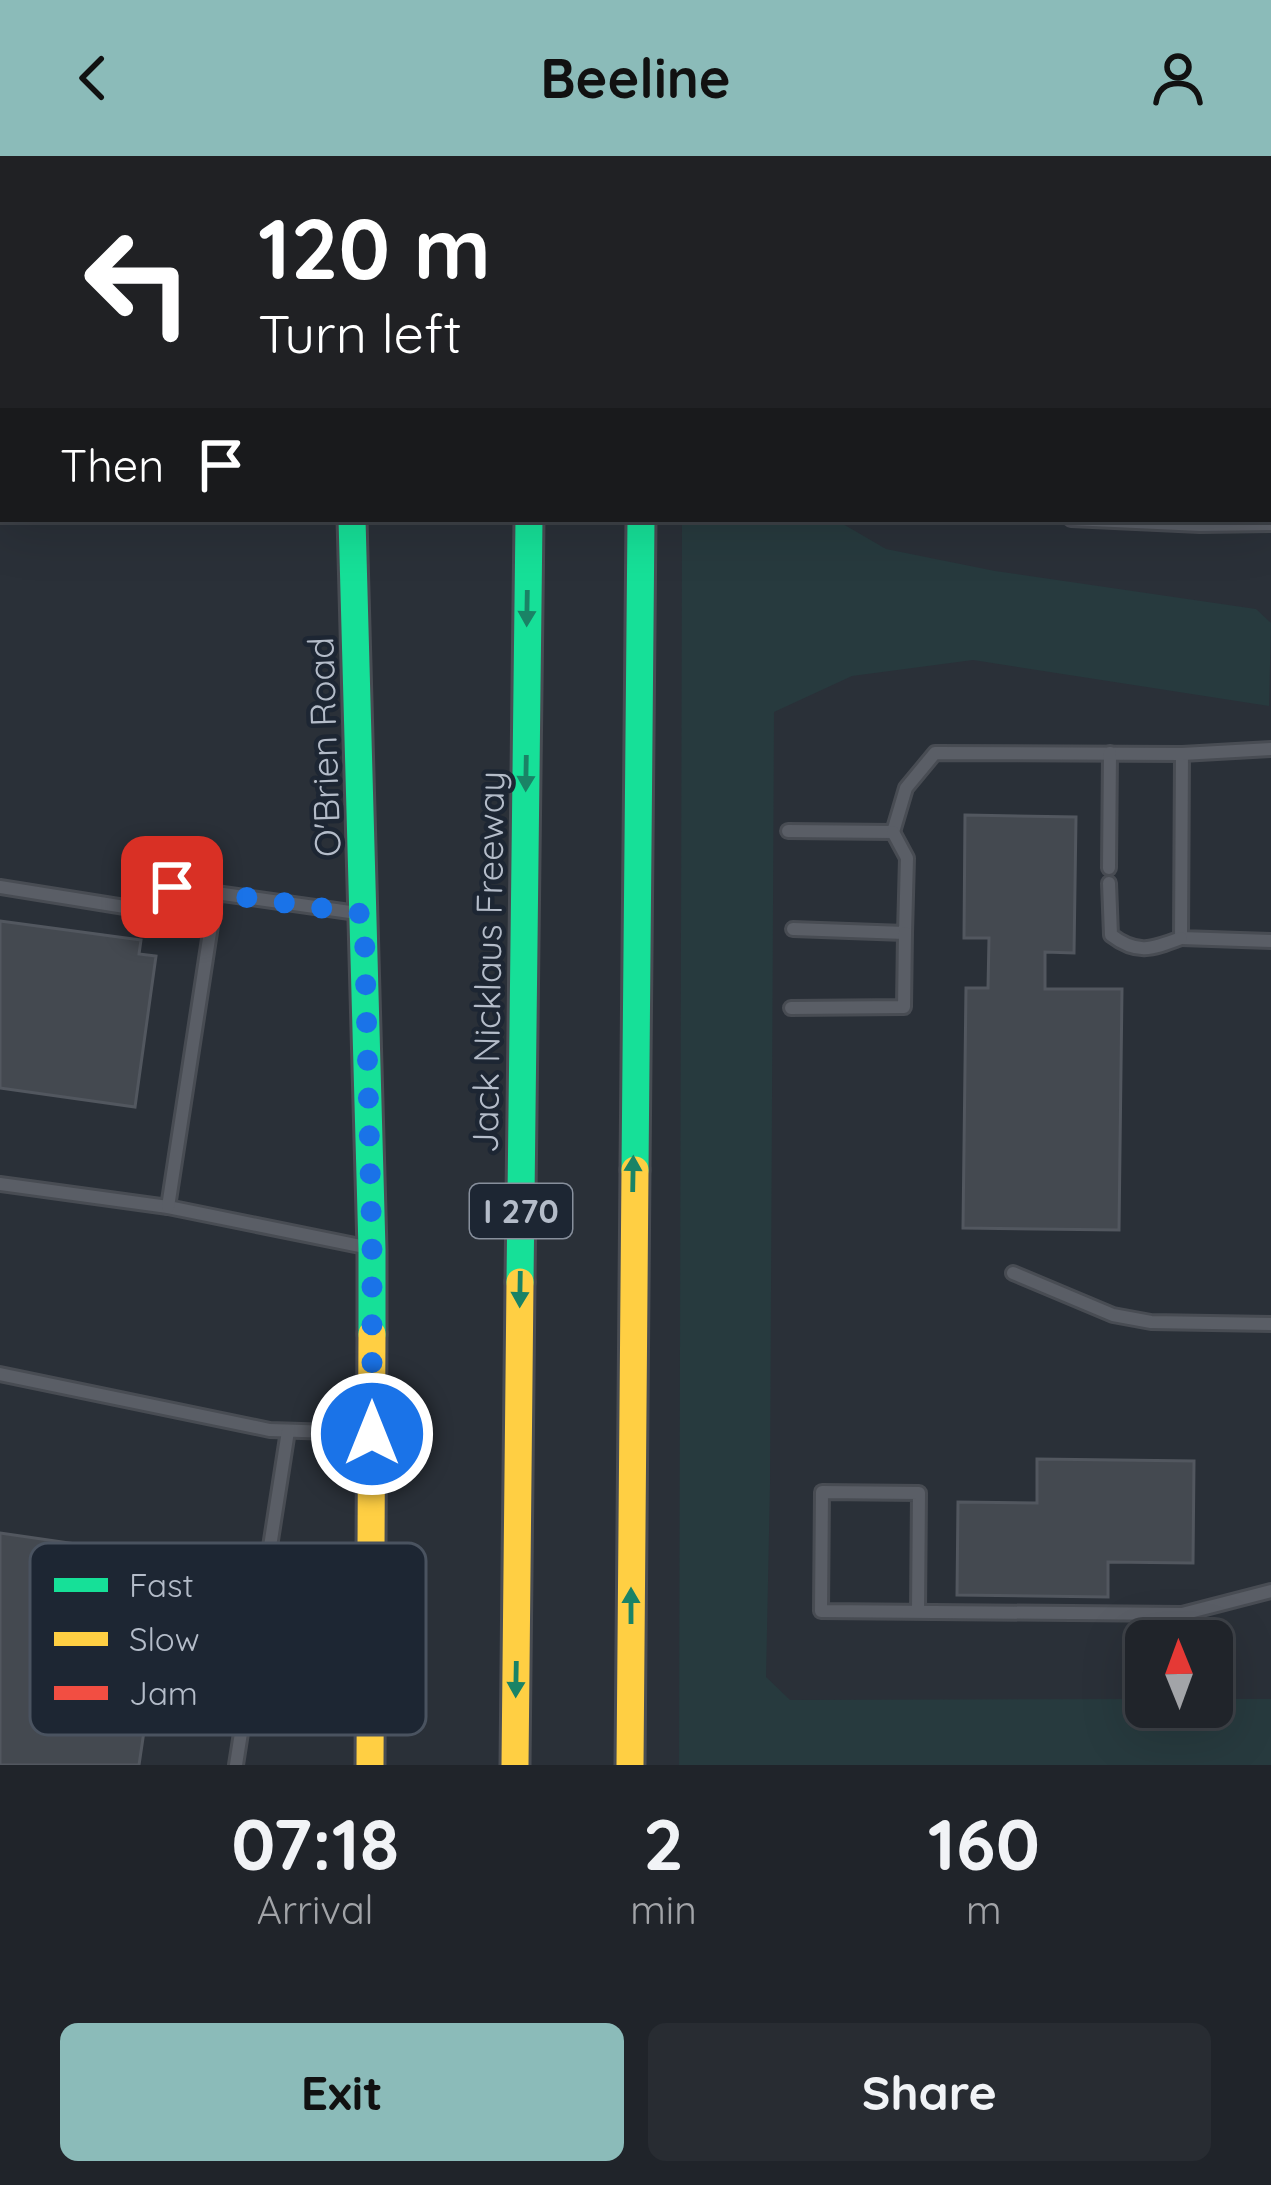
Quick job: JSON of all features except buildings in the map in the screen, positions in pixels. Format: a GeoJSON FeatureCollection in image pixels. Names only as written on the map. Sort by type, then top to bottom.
{"type":"FeatureCollection","features":[{"type":"Feature","properties":{"kind":"main road","name":"O'Brien Road"},"geometry":{"type":"LineString","coordinates":[[352,522],[372,1249],[371,1543]]}},
{"type":"Feature","properties":{"kind":"main road","name":"Jack Nicklaus Freeway"},"geometry":{"type":"LineString","coordinates":[[515,1765],[529,522]]}},
{"type":"Feature","properties":{"kind":"main road"},"geometry":{"type":"LineString","coordinates":[[630,1765],[641,522]]}},
{"type":"Feature","properties":{"kind":"main road","name":"O'Brien Road"},"geometry":{"type":"LineString","coordinates":[[370,1735],[370,1765]]}},
{"type":"Feature","properties":{"kind":"lane"},"geometry":{"type":"LineString","coordinates":[[1136,522],[1271,524]]}},
{"type":"Feature","properties":{"kind":"lane"},"geometry":{"type":"LineString","coordinates":[[791,1007],[904,1007],[907,859],[893,832],[906,788],[934,753],[1182,754],[1271,749]]}},
{"type":"Feature","properties":{"kind":"lane"},"geometry":{"type":"LineString","coordinates":[[1110,753],[1112,935],[1127,947],[1153,949],[1181,938],[1271,941]]}},
{"type":"Feature","properties":{"kind":"lane"},"geometry":{"type":"LineString","coordinates":[[1181,938],[1182,754]]}},
{"type":"Feature","properties":{"kind":"lane"},"geometry":{"type":"LineString","coordinates":[[788,831],[893,832]]}},
{"type":"Feature","properties":{"kind":"lane"},"geometry":{"type":"LineString","coordinates":[[0,887],[131,908],[172,887],[364,914]]}},
{"type":"Feature","properties":{"kind":"lane"},"geometry":{"type":"LineString","coordinates":[[167,1208],[216,893]]}},
{"type":"Feature","properties":{"kind":"lane"},"geometry":{"type":"LineString","coordinates":[[793,929],[905,933]]}},
{"type":"Feature","properties":{"kind":"lane"},"geometry":{"type":"LineString","coordinates":[[0,1184],[167,1208],[372,1249]]}},
{"type":"Feature","properties":{"kind":"lane"},"geometry":{"type":"LineString","coordinates":[[1012,1273],[1113,1315],[1151,1322],[1271,1324]]}},
{"type":"Feature","properties":{"kind":"lane"},"geometry":{"type":"LineString","coordinates":[[0,1374],[270,1430],[372,1434]]}},
{"type":"Feature","properties":{"kind":"lane"},"geometry":{"type":"LineString","coordinates":[[271,1543],[288,1431]]}},
{"type":"Feature","properties":{"kind":"lane"},"geometry":{"type":"LineString","coordinates":[[918,1612],[919,1493],[822,1492],[821,1611],[918,1612],[1183,1614],[1271,1591]]}},
{"type":"Feature","properties":{"kind":"lane"},"geometry":{"type":"LineString","coordinates":[[236,1765],[241,1735]]}},
{"type":"Feature","properties":{"kind":"green space"},"geometry":{"type":"Polygon","coordinates":[[[682,522],[842,522],[886,549],[995,571],[1256,609],[1271,623],[1269,706],[973,660],[852,676],[774,712],[766,1677],[790,1700],[1125,1699],[1125,1728],[1233,1728],[1233,1699],[1271,1699],[1271,1765],[679,1765],[682,522]]]}},
{"type":"Feature","properties":{"kind":"traffic: fast"},"geometry":{"type":"LineString","coordinates":[[352,522],[372,1334]]}},
{"type":"Feature","properties":{"kind":"traffic: fast"},"geometry":{"type":"LineString","coordinates":[[520,1282],[529,522]]}},
{"type":"Feature","properties":{"kind":"traffic: fast"},"geometry":{"type":"LineString","coordinates":[[635,1170],[641,522]]}},
{"type":"Feature","properties":{"kind":"traffic: slow"},"geometry":{"type":"LineString","coordinates":[[630,1765],[635,1170]]}},
{"type":"Feature","properties":{"kind":"traffic: slow"},"geometry":{"type":"LineString","coordinates":[[515,1765],[520,1282]]}},
{"type":"Feature","properties":{"kind":"traffic: slow"},"geometry":{"type":"LineString","coordinates":[[371,1543],[372,1334]]}},
{"type":"Feature","properties":{"kind":"traffic: slow"},"geometry":{"type":"LineString","coordinates":[[370,1735],[370,1765]]}},
{"type":"Feature","properties":{"kind":"route"},"geometry":{"type":"LineString","coordinates":[[172,887],[364,914],[372,1434]]}}]}
